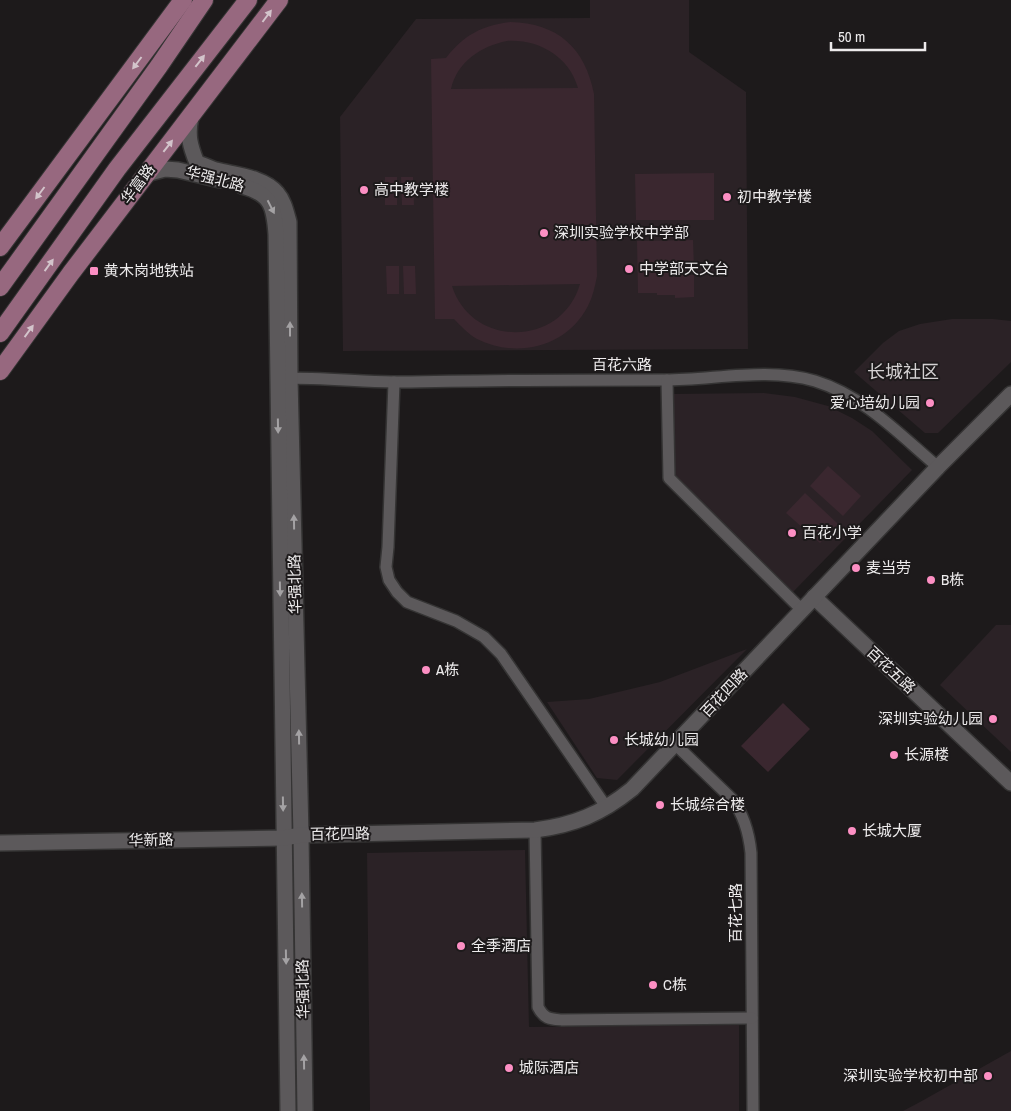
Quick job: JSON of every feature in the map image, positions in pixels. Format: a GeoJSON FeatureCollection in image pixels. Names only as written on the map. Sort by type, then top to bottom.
{"type":"FeatureCollection","features":[{"type":"Feature","properties":{"kind":"main road"},"geometry":{"type":"LineString","coordinates":[[164,0],[166,24]]}},
{"type":"Feature","properties":{"kind":"main road"},"geometry":{"type":"LineString","coordinates":[[0,247],[183,0]]}},
{"type":"Feature","properties":{"kind":"main road"},"geometry":{"type":"LineString","coordinates":[[0,287],[160,66],[204,0]]}},
{"type":"Feature","properties":{"kind":"main road","name":"华富路"},"geometry":{"type":"LineString","coordinates":[[0,333],[117,169],[248,0]]}},
{"type":"Feature","properties":{"kind":"main road","name":"华富路"},"geometry":{"type":"LineString","coordinates":[[0,371],[71,273],[279,0]]}},
{"type":"Feature","properties":{"kind":"main road","name":"华强北路"},"geometry":{"type":"LineString","coordinates":[[191,117],[189,139],[191,149],[198,163],[270,186],[278,194],[285,206],[289,222],[284,378],[284,838],[288,1111]]}},
{"type":"Feature","properties":{"kind":"main road","name":"华强北路"},"geometry":{"type":"LineString","coordinates":[[146,174],[166,169],[178,170],[254,190],[260,192],[271,204],[275,215],[284,378],[301,835],[304,1111]]}},
{"type":"Feature","properties":{"kind":"main road","name":"百花四路"},"geometry":{"type":"LineString","coordinates":[[301,835],[535,830],[564,825],[607,808],[632,789],[938,467],[1011,394]]}},
{"type":"Feature","properties":{"kind":"main road","name":"百花五路"},"geometry":{"type":"LineString","coordinates":[[814,597],[1011,783]]}},
{"type":"Feature","properties":{"kind":"main road","name":"华新路"},"geometry":{"type":"LineString","coordinates":[[0,843],[284,838],[301,835]]}},
{"type":"Feature","properties":{"kind":"street","name":"百花六路"},"geometry":{"type":"LineString","coordinates":[[284,378],[303,377],[394,382],[668,380],[774,374],[795,376],[816,381],[836,389],[857,401],[877,415],[938,467]]}},
{"type":"Feature","properties":{"kind":"street"},"geometry":{"type":"LineString","coordinates":[[668,380],[669,478],[802,610]]}},
{"type":"Feature","properties":{"kind":"street"},"geometry":{"type":"LineString","coordinates":[[394,382],[386,567],[389,580],[397,592],[408,602],[456,621],[484,637],[502,654],[607,808]]}},
{"type":"Feature","properties":{"kind":"street","name":"百花七路"},"geometry":{"type":"LineString","coordinates":[[675,744],[732,799],[748,829],[751,853],[753,1111]]}},
{"type":"Feature","properties":{"kind":"street"},"geometry":{"type":"LineString","coordinates":[[535,830],[538,1007],[542,1014],[550,1019],[562,1020],[752,1018]]}},
{"type":"Feature","properties":{"kind":"shaded area","name":"深圳实验学校中学部"},"geometry":{"type":"Polygon","coordinates":[[[590,0],[689,0],[689,52],[746,92],[748,349],[343,351],[340,117],[416,19],[590,18],[590,0]]]}},
{"type":"Feature","properties":{"kind":"shaded area"},"geometry":{"type":"Polygon","coordinates":[[[510,22],[527,23],[542,27],[567,41],[584,63],[594,94],[597,276],[594,291],[588,306],[579,320],[567,331],[554,340],[524,348],[492,345],[474,337],[454,319],[435,319],[431,59],[446,58],[460,43],[474,33],[510,22]],[[507,41],[479,51],[464,63],[454,79],[451,89],[578,88],[574,77],[567,67],[551,52],[530,43],[507,41]],[[580,284],[452,286],[463,307],[478,321],[497,330],[517,332],[537,329],[555,320],[570,305],[580,284]]]}},
{"type":"Feature","properties":{"kind":"shaded area"},"geometry":{"type":"Polygon","coordinates":[[[714,173],[714,220],[636,220],[635,174],[714,173]]]}},
{"type":"Feature","properties":{"kind":"shaded area"},"geometry":{"type":"Polygon","coordinates":[[[385,177],[397,177],[397,205],[385,205],[385,177]]]}},
{"type":"Feature","properties":{"kind":"shaded area"},"geometry":{"type":"Polygon","coordinates":[[[401,177],[413,177],[414,205],[402,205],[401,177]]]}},
{"type":"Feature","properties":{"kind":"shaded area"},"geometry":{"type":"Polygon","coordinates":[[[693,240],[694,268],[687,268],[686,275],[694,275],[694,297],[675,298],[675,295],[638,293],[637,241],[693,240]]]}},
{"type":"Feature","properties":{"kind":"shaded area"},"geometry":{"type":"Polygon","coordinates":[[[386,266],[399,266],[399,294],[387,294],[386,266]]]}},
{"type":"Feature","properties":{"kind":"shaded area"},"geometry":{"type":"Polygon","coordinates":[[[403,266],[415,266],[416,294],[404,294],[403,266]]]}},
{"type":"Feature","properties":{"kind":"shaded area","name":"爱心培幼儿园"},"geometry":{"type":"Polygon","coordinates":[[[952,319],[1011,321],[1011,362],[938,433],[925,433],[854,372],[883,343],[899,331],[920,324],[952,319]]]}},
{"type":"Feature","properties":{"kind":"shaded area","name":"百花小学"},"geometry":{"type":"Polygon","coordinates":[[[764,393],[795,397],[828,406],[852,418],[872,431],[912,470],[793,592],[673,475],[672,394],[764,393]]]}},
{"type":"Feature","properties":{"kind":"shaded area"},"geometry":{"type":"Polygon","coordinates":[[[828,466],[861,496],[843,516],[810,486],[828,466]]]}},
{"type":"Feature","properties":{"kind":"shaded area"},"geometry":{"type":"Polygon","coordinates":[[[805,493],[838,524],[820,543],[786,513],[805,493]]]}},
{"type":"Feature","properties":{"kind":"shaded area","name":"深圳实验幼儿园"},"geometry":{"type":"Polygon","coordinates":[[[996,625],[1011,625],[1011,752],[940,685],[996,625]]]}},
{"type":"Feature","properties":{"kind":"shaded area","name":"长城幼儿园"},"geometry":{"type":"Polygon","coordinates":[[[747,649],[617,780],[597,778],[547,702],[589,699],[660,682],[747,649]]]}},
{"type":"Feature","properties":{"kind":"shaded area"},"geometry":{"type":"Polygon","coordinates":[[[783,703],[810,729],[768,772],[741,746],[783,703]]]}},
{"type":"Feature","properties":{"kind":"shaded area"},"geometry":{"type":"Polygon","coordinates":[[[525,850],[529,1027],[739,1025],[739,1111],[370,1111],[367,853],[525,850]]]}},
{"type":"Feature","properties":{"kind":"shaded area","name":"深圳实验学校初中部"},"geometry":{"type":"Polygon","coordinates":[[[1011,1051],[1011,1111],[903,1111],[920,1102],[1011,1051]]]}},
{"type":"Feature","properties":{"kind":"place","name":"高中教学楼"},"geometry":{"type":"Point","coordinates":[364,190]}},
{"type":"Feature","properties":{"kind":"place","name":"初中教学楼"},"geometry":{"type":"Point","coordinates":[727,197]}},
{"type":"Feature","properties":{"kind":"place","name":"深圳实验学校中学部"},"geometry":{"type":"Point","coordinates":[544,233]}},
{"type":"Feature","properties":{"kind":"place","name":"中学部天文台"},"geometry":{"type":"Point","coordinates":[629,269]}},
{"type":"Feature","properties":{"kind":"place","name":"黄木岗地铁站"},"geometry":{"type":"Point","coordinates":[94,271]}},
{"type":"Feature","properties":{"kind":"place","name":"爱心培幼儿园"},"geometry":{"type":"Point","coordinates":[930,403]}},
{"type":"Feature","properties":{"kind":"place","name":"百花小学"},"geometry":{"type":"Point","coordinates":[792,533]}},
{"type":"Feature","properties":{"kind":"place","name":"麦当劳"},"geometry":{"type":"Point","coordinates":[856,568]}},
{"type":"Feature","properties":{"kind":"place","name":"B栋"},"geometry":{"type":"Point","coordinates":[931,580]}},
{"type":"Feature","properties":{"kind":"place","name":"A栋"},"geometry":{"type":"Point","coordinates":[426,670]}},
{"type":"Feature","properties":{"kind":"place","name":"深圳实验幼儿园"},"geometry":{"type":"Point","coordinates":[993,719]}},
{"type":"Feature","properties":{"kind":"place","name":"长城幼儿园"},"geometry":{"type":"Point","coordinates":[614,740]}},
{"type":"Feature","properties":{"kind":"place","name":"长源楼"},"geometry":{"type":"Point","coordinates":[894,755]}},
{"type":"Feature","properties":{"kind":"place","name":"长城综合楼"},"geometry":{"type":"Point","coordinates":[660,805]}},
{"type":"Feature","properties":{"kind":"place","name":"长城大厦"},"geometry":{"type":"Point","coordinates":[852,831]}},
{"type":"Feature","properties":{"kind":"place","name":"全季酒店"},"geometry":{"type":"Point","coordinates":[461,946]}},
{"type":"Feature","properties":{"kind":"place","name":"C栋"},"geometry":{"type":"Point","coordinates":[653,985]}},
{"type":"Feature","properties":{"kind":"place","name":"城际酒店"},"geometry":{"type":"Point","coordinates":[509,1068]}},
{"type":"Feature","properties":{"kind":"place","name":"深圳实验学校初中部"},"geometry":{"type":"Point","coordinates":[988,1076]}},
{"type":"Feature","properties":{"kind":"district","name":"长城社区"},"geometry":{"type":"Point","coordinates":[903,372]}}]}
